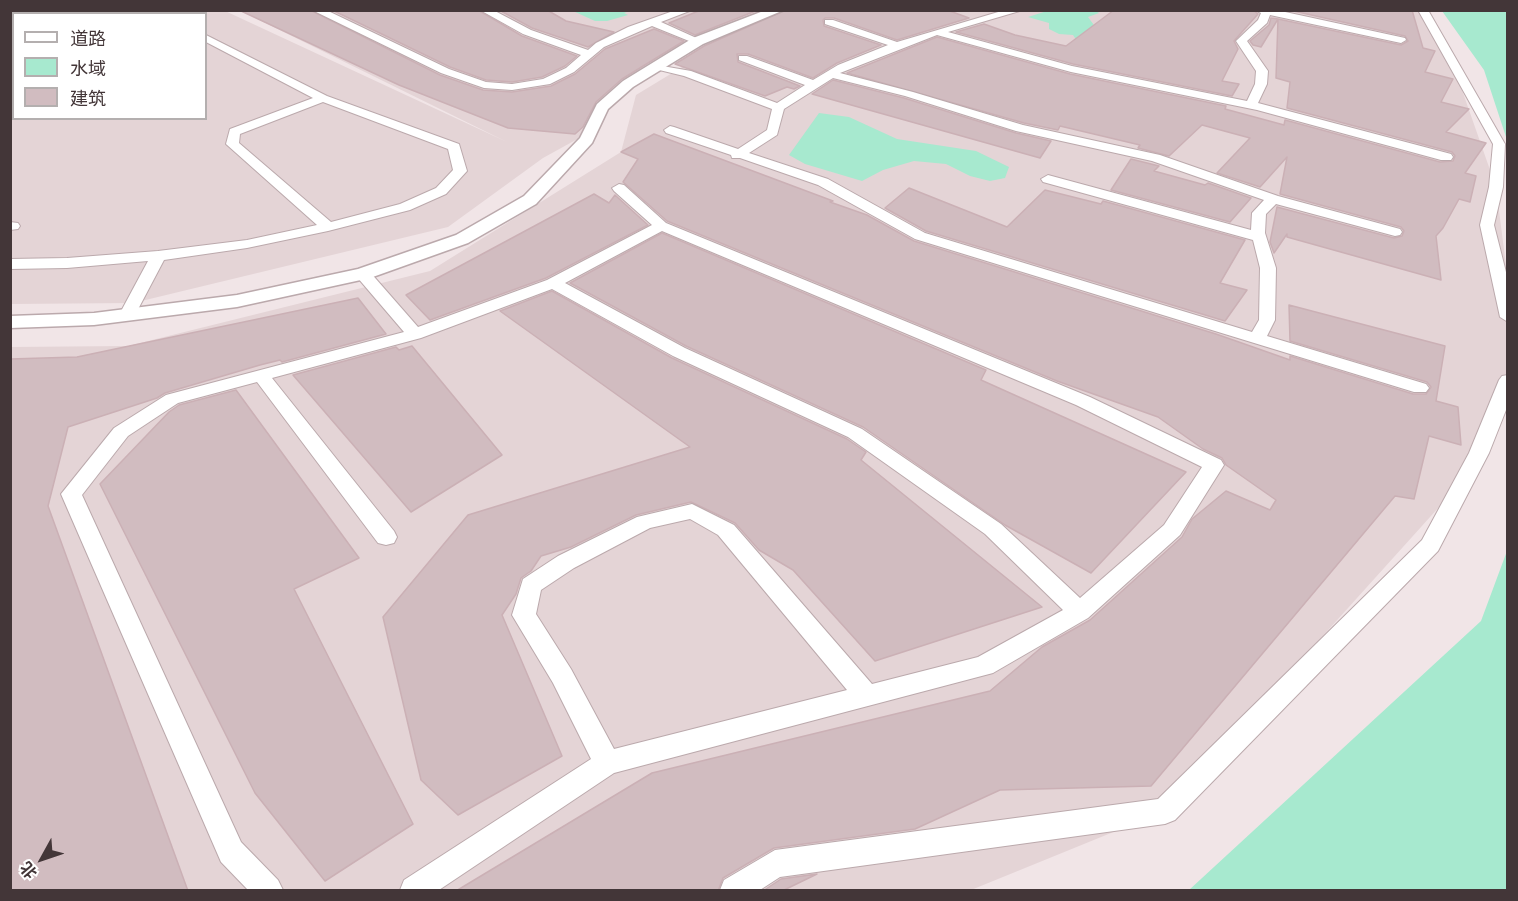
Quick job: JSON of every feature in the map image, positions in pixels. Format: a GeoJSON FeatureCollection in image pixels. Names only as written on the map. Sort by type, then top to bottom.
{"type":"FeatureCollection","features":[{"type":"Feature","properties":{"kind":"street"},"geometry":{"type":"LineString","coordinates":[[317,10],[445,71],[484,85],[512,87],[546,82],[570,70],[600,45],[652,22],[687,10]]}},
{"type":"Feature","properties":{"kind":"street"},"geometry":{"type":"LineString","coordinates":[[485,10],[527,32],[589,54]]}},
{"type":"Feature","properties":{"kind":"street"},"geometry":{"type":"LineString","coordinates":[[10,322],[94,319],[237,301],[363,274],[462,239],[530,200],[587,140],[602,107],[627,84],[698,41],[778,10]]}},
{"type":"Feature","properties":{"kind":"street"},"geometry":{"type":"LineString","coordinates":[[972,10],[992,17]]}},
{"type":"Feature","properties":{"kind":"street"},"geometry":{"type":"LineString","coordinates":[[737,154],[773,132],[778,107],[831,74],[897,45],[1018,10]]}},
{"type":"Feature","properties":{"kind":"street"},"geometry":{"type":"LineString","coordinates":[[1423,10],[1499,144],[1496,187],[1487,225],[1508,316]]}},
{"type":"Feature","properties":{"kind":"street"},"geometry":{"type":"LineString","coordinates":[[1251,106],[1261,84],[1262,71],[1241,40],[1263,21],[1263,11],[1401,40]]}},
{"type":"Feature","properties":{"kind":"street"},"geometry":{"type":"LineString","coordinates":[[652,22],[698,41]]}},
{"type":"Feature","properties":{"kind":"street"},"geometry":{"type":"LineString","coordinates":[[829,22],[897,45]]}},
{"type":"Feature","properties":{"kind":"street"},"geometry":{"type":"LineString","coordinates":[[936,32],[1071,69],[1251,106],[1446,158]]}},
{"type":"Feature","properties":{"kind":"street"},"geometry":{"type":"LineString","coordinates":[[10,264],[67,263],[158,256],[247,244],[328,227],[405,207],[441,191],[460,171],[454,147],[323,98],[207,39]]}},
{"type":"Feature","properties":{"kind":"street"},"geometry":{"type":"LineString","coordinates":[[743,58],[814,84]]}},
{"type":"Feature","properties":{"kind":"street"},"geometry":{"type":"LineString","coordinates":[[655,66],[687,73],[778,107]]}},
{"type":"Feature","properties":{"kind":"street"},"geometry":{"type":"LineString","coordinates":[[831,74],[909,94],[1020,128],[1155,158],[1273,199],[1395,232]]}},
{"type":"Feature","properties":{"kind":"street"},"geometry":{"type":"LineString","coordinates":[[323,98],[234,132],[232,144],[328,227]]}},
{"type":"Feature","properties":{"kind":"street"},"geometry":{"type":"LineString","coordinates":[[670,130],[823,182],[920,236],[1420,388]]}},
{"type":"Feature","properties":{"kind":"street"},"geometry":{"type":"LineString","coordinates":[[1048,179],[1259,237]]}},
{"type":"Feature","properties":{"kind":"street"},"geometry":{"type":"LineString","coordinates":[[414,891],[608,763],[984,666],[1080,612],[1172,530],[1214,465],[1083,400],[661,226],[619,188]]}},
{"type":"Feature","properties":{"kind":"street"},"geometry":{"type":"LineString","coordinates":[[1257,339],[1267,320],[1268,268],[1259,237],[1259,213],[1273,199]]}},
{"type":"Feature","properties":{"kind":"street"},"geometry":{"type":"LineString","coordinates":[[268,891],[231,852],[71,494],[121,432],[172,399],[415,334],[553,283],[661,226]]}},
{"type":"Feature","properties":{"kind":"street"},"geometry":{"type":"LineString","coordinates":[[127,315],[158,256]]}},
{"type":"Feature","properties":{"kind":"street"},"geometry":{"type":"LineString","coordinates":[[363,274],[415,334]]}},
{"type":"Feature","properties":{"kind":"street"},"geometry":{"type":"LineString","coordinates":[[553,283],[679,352],[855,433],[993,529],[1080,612]]}},
{"type":"Feature","properties":{"kind":"street"},"geometry":{"type":"LineString","coordinates":[[261,375],[386,537]]}},
{"type":"Feature","properties":{"kind":"street"},"geometry":{"type":"LineString","coordinates":[[734,891],[775,864],[1165,811],[1430,545],[1479,453],[1508,380]]}},
{"type":"Feature","properties":{"kind":"street"},"geometry":{"type":"LineString","coordinates":[[608,763],[562,676],[524,615],[531,585],[566,562],[644,522],[692,511],[726,530],[867,696]]}},
{"type":"Feature","properties":{"kind":"shaded area"},"geometry":{"type":"Polygon","coordinates":[[[223,10],[507,142],[241,11],[782,11],[644,63],[592,131],[543,158],[448,227],[133,303],[11,304],[11,34],[12,120],[207,120],[207,12],[130,12],[223,10]]]}},
{"type":"Feature","properties":{"kind":"shaded area"},"geometry":{"type":"Polygon","coordinates":[[[809,10],[1422,11],[1449,53],[1496,187],[1508,281],[1507,378],[1467,476],[1165,811],[971,890],[11,890],[10,347],[128,346],[430,271],[621,152],[636,95],[720,44],[809,10]]]}},
{"type":"Feature","properties":{"kind":"water"},"geometry":{"type":"Polygon","coordinates":[[[573,11],[630,11],[624,13],[628,15],[607,21],[595,21],[573,11]]]}},
{"type":"Feature","properties":{"kind":"water"},"geometry":{"type":"Polygon","coordinates":[[[1047,11],[1096,11],[1099,13],[1088,17],[1096,28],[1077,41],[1073,35],[1059,34],[1049,29],[1049,23],[1028,17],[1047,11]]]}},
{"type":"Feature","properties":{"kind":"water"},"geometry":{"type":"Polygon","coordinates":[[[1442,11],[1507,11],[1507,140],[1484,70],[1442,11]]]}},
{"type":"Feature","properties":{"kind":"water"},"geometry":{"type":"Polygon","coordinates":[[[819,113],[849,117],[897,139],[976,151],[1009,167],[1005,178],[990,181],[970,176],[946,164],[914,161],[883,170],[862,181],[805,164],[789,155],[819,113]]]}},
{"type":"Feature","properties":{"kind":"water"},"geometry":{"type":"Polygon","coordinates":[[[1507,551],[1507,890],[1189,890],[1481,621],[1507,551]]]}},
{"type":"Feature","properties":{"kind":"building"},"geometry":{"type":"Polygon","coordinates":[[[239,10],[310,10],[440,75],[483,90],[512,92],[551,86],[575,74],[605,49],[654,29],[684,41],[622,79],[596,102],[583,127],[575,134],[508,128],[399,85],[239,10]]]}},
{"type":"Feature","properties":{"kind":"building"},"geometry":{"type":"Polygon","coordinates":[[[332,10],[478,10],[522,36],[577,56],[565,66],[542,77],[512,82],[486,80],[450,67],[332,10]]]}},
{"type":"Feature","properties":{"kind":"building"},"geometry":{"type":"Polygon","coordinates":[[[499,10],[547,10],[566,21],[614,32],[588,47],[532,28],[499,10]]]}},
{"type":"Feature","properties":{"kind":"building"},"geometry":{"type":"Polygon","coordinates":[[[701,10],[758,10],[695,35],[669,23],[701,10]]]}},
{"type":"Feature","properties":{"kind":"building"},"geometry":{"type":"Polygon","coordinates":[[[786,10],[947,10],[969,18],[897,40],[834,18],[825,18],[824,26],[881,45],[837,63],[813,78],[748,54],[737,54],[738,62],[800,86],[794,89],[787,87],[765,96],[675,64],[704,46],[786,10]]]}},
{"type":"Feature","properties":{"kind":"building"},"geometry":{"type":"Polygon","coordinates":[[[1114,10],[1253,10],[1258,14],[1234,41],[1238,49],[1222,81],[1239,84],[1232,96],[1073,64],[956,32],[984,24],[1015,35],[1066,46],[1114,10]]]}},
{"type":"Feature","properties":{"kind":"building"},"geometry":{"type":"Polygon","coordinates":[[[1289,10],[1412,10],[1423,48],[1435,51],[1425,72],[1453,79],[1441,102],[1469,109],[1446,132],[1486,143],[1465,173],[1476,176],[1470,202],[1459,199],[1436,236],[1441,280],[1287,237],[1287,234],[1274,253],[1270,242],[1277,207],[1394,238],[1402,236],[1404,231],[1401,227],[1280,194],[1287,157],[1260,187],[1217,173],[1250,138],[1202,125],[1169,156],[1138,148],[1140,145],[1060,126],[1058,130],[1024,123],[847,73],[937,37],[1070,74],[1226,106],[1225,109],[1284,125],[1285,120],[1440,162],[1453,161],[1455,156],[1452,152],[1287,108],[1290,82],[1276,78],[1278,19],[1401,45],[1408,41],[1405,36],[1289,10]]]}},
{"type":"Feature","properties":{"kind":"building"},"geometry":{"type":"Polygon","coordinates":[[[1271,18],[1278,19],[1261,47],[1253,45],[1250,41],[1269,25],[1271,18]]]}},
{"type":"Feature","properties":{"kind":"building"},"geometry":{"type":"Polygon","coordinates":[[[833,80],[1051,141],[1040,158],[812,94],[833,80]]]}},
{"type":"Feature","properties":{"kind":"building"},"geometry":{"type":"Polygon","coordinates":[[[654,134],[833,201],[830,202],[867,215],[914,241],[1216,334],[1290,360],[1290,356],[1413,394],[1426,394],[1431,387],[1427,382],[1290,341],[1289,305],[1445,346],[1436,401],[1458,407],[1461,445],[1429,436],[1414,499],[1395,496],[1151,786],[1000,790],[915,829],[774,848],[723,878],[718,891],[456,891],[652,773],[990,691],[1042,647],[1090,620],[1182,537],[1192,519],[1226,491],[1270,510],[1276,500],[1226,465],[1222,458],[1203,449],[1158,417],[1057,381],[667,221],[623,182],[638,159],[621,152],[654,134]]]}},
{"type":"Feature","properties":{"kind":"building"},"geometry":{"type":"Polygon","coordinates":[[[1131,159],[1159,166],[1154,171],[1205,185],[1208,183],[1251,198],[1230,222],[1111,190],[1131,159]]]}},
{"type":"Feature","properties":{"kind":"building"},"geometry":{"type":"Polygon","coordinates":[[[909,188],[1007,227],[1045,190],[1101,204],[1103,201],[1245,240],[1220,283],[1247,290],[1225,321],[926,231],[885,208],[909,188]]]}},
{"type":"Feature","properties":{"kind":"building"},"geometry":{"type":"Polygon","coordinates":[[[594,194],[609,203],[615,195],[648,225],[546,278],[430,320],[406,295],[594,194]]]}},
{"type":"Feature","properties":{"kind":"building"},"geometry":{"type":"Polygon","coordinates":[[[662,233],[986,370],[981,380],[1186,472],[1091,573],[1005,525],[863,427],[686,346],[570,283],[662,233]]]}},
{"type":"Feature","properties":{"kind":"building"},"geometry":{"type":"Polygon","coordinates":[[[552,291],[672,358],[847,439],[866,452],[861,460],[1042,607],[875,661],[793,570],[759,550],[735,523],[691,502],[636,515],[571,547],[541,556],[531,571],[521,578],[516,594],[502,615],[562,756],[458,815],[421,780],[383,617],[468,515],[690,447],[500,311],[552,291]]]}},
{"type":"Feature","properties":{"kind":"building"},"geometry":{"type":"Polygon","coordinates":[[[358,298],[386,334],[282,362],[280,360],[260,365],[165,393],[157,398],[68,427],[48,506],[188,891],[10,891],[10,359],[77,357],[358,298]]]}},
{"type":"Feature","properties":{"kind":"building"},"geometry":{"type":"Polygon","coordinates":[[[412,346],[502,455],[411,512],[293,375],[396,347],[399,350],[412,346]]]}},
{"type":"Feature","properties":{"kind":"building"},"geometry":{"type":"Polygon","coordinates":[[[236,390],[359,558],[294,589],[413,824],[325,881],[255,793],[100,484],[169,412],[179,405],[236,390]]]}},
{"type":"Feature","properties":{"kind":"building"},"geometry":{"type":"Polygon","coordinates":[[[817,874],[782,891],[763,891],[781,879],[817,874]]]}}]}
